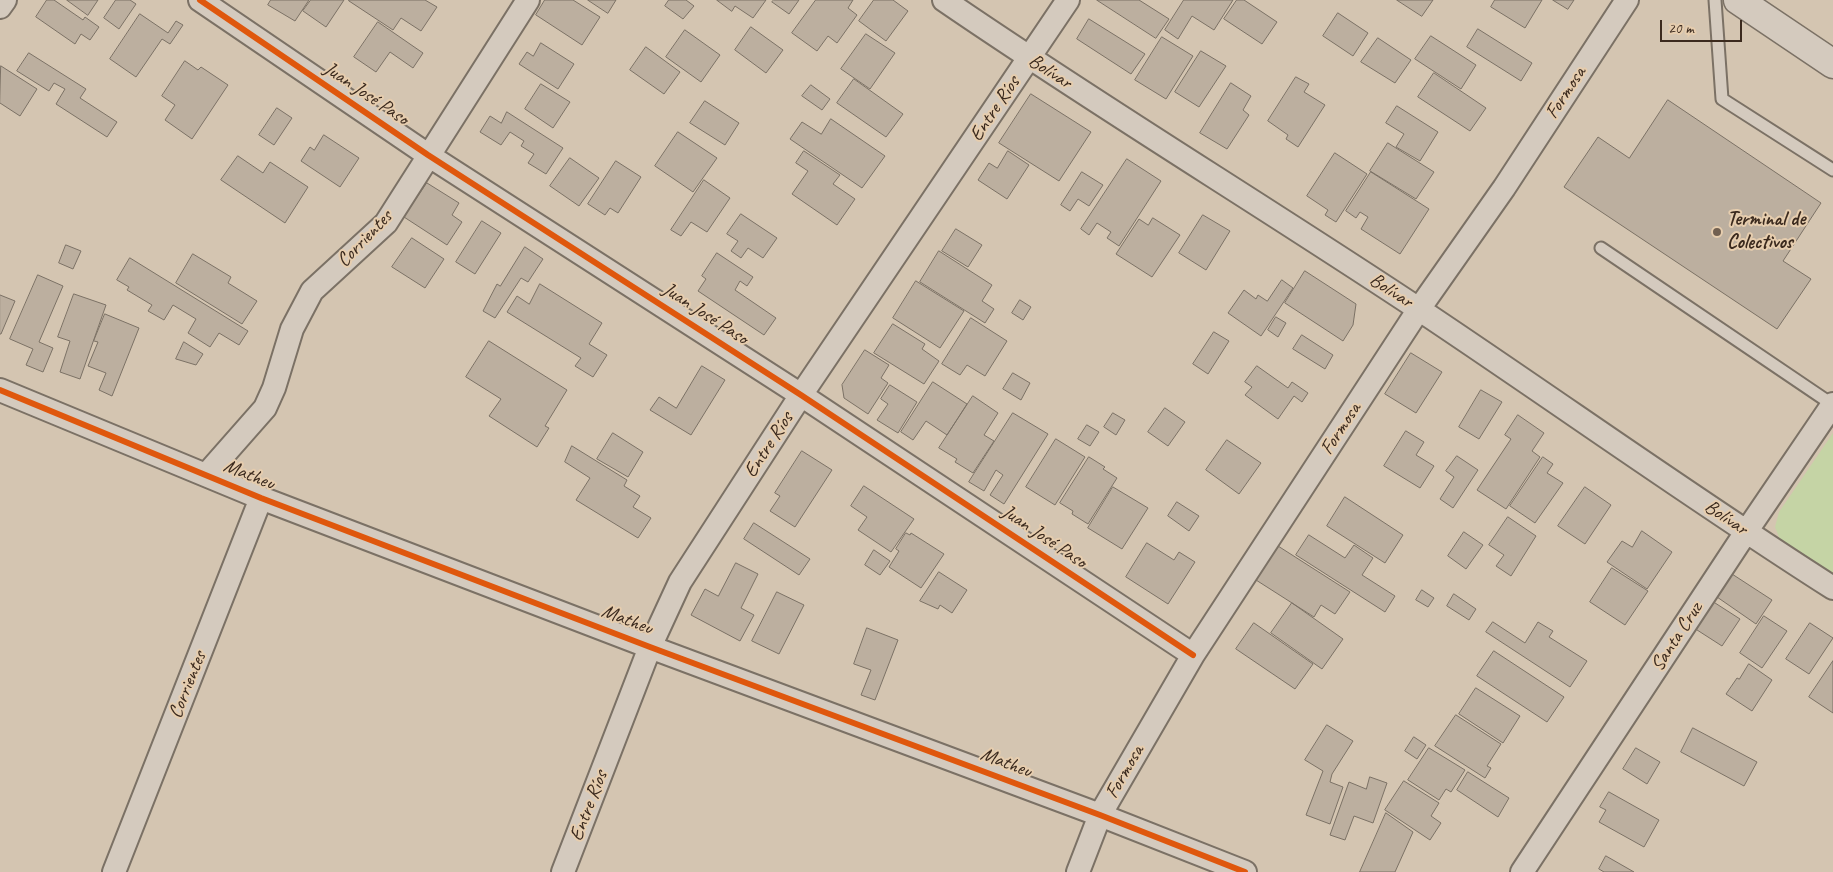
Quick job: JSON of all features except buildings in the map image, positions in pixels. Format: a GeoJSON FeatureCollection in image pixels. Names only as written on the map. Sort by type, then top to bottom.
{"type":"FeatureCollection","features":[{"type":"Feature","properties":{"kind":"main road"},"geometry":{"type":"LineString","coordinates":[[1738,0],[1833,64]]}},
{"type":"Feature","properties":{"kind":"street"},"geometry":{"type":"LineString","coordinates":[[0,7],[4,0]]}},
{"type":"Feature","properties":{"kind":"street","name":"Juan José Paso"},"geometry":{"type":"LineString","coordinates":[[200,0],[428,156],[801,395],[1193,655]]}},
{"type":"Feature","properties":{"kind":"street","name":"Corrientes"},"geometry":{"type":"LineString","coordinates":[[206,474],[265,408],[274,388],[292,329],[312,291],[386,223],[528,0]]}},
{"type":"Feature","properties":{"kind":"street","name":"Bolívar"},"geometry":{"type":"LineString","coordinates":[[944,0],[1029,58],[1420,309],[1746,532],[1833,588]]}},
{"type":"Feature","properties":{"kind":"street","name":"Entre Ríos"},"geometry":{"type":"LineString","coordinates":[[564,872],[650,647],[680,582],[801,395],[1068,0]]}},
{"type":"Feature","properties":{"kind":"street","name":"Formosa"},"geometry":{"type":"LineString","coordinates":[[1078,872],[1100,815],[1193,655],[1420,309],[1504,188],[1627,0]]}},
{"type":"Feature","properties":{"kind":"street","name":"Matheu"},"geometry":{"type":"LineString","coordinates":[[0,390],[262,498],[650,647],[1100,815],[1245,872]]}},
{"type":"Feature","properties":{"kind":"street","name":"Santa Cruz"},"geometry":{"type":"LineString","coordinates":[[1522,872],[1746,532],[1833,404]]}},
{"type":"Feature","properties":{"kind":"street","name":"Corrientes"},"geometry":{"type":"LineString","coordinates":[[114,872],[262,498]]}},
{"type":"Feature","properties":{"kind":"lane"},"geometry":{"type":"LineString","coordinates":[[1715,0],[1722,99],[1833,170]]}},
{"type":"Feature","properties":{"kind":"lane"},"geometry":{"type":"LineString","coordinates":[[1601,248],[1833,404]]}},
{"type":"Feature","properties":{"kind":"green space"},"geometry":{"type":"Polygon","coordinates":[[[1833,433],[1833,578],[1781,542],[1775,527],[1779,512],[1833,433]]]}},
{"type":"Feature","properties":{"kind":"cycle path"},"geometry":{"type":"LineString","coordinates":[[200,0],[428,155],[801,395],[1193,655]]}},
{"type":"Feature","properties":{"kind":"cycle path"},"geometry":{"type":"LineString","coordinates":[[0,390],[261,498],[650,647],[1100,815],[1245,872]]}},
{"type":"Feature","properties":{"kind":"place","name":"Terminal de Colectivos"},"geometry":{"type":"Point","coordinates":[1717,232]}}]}
